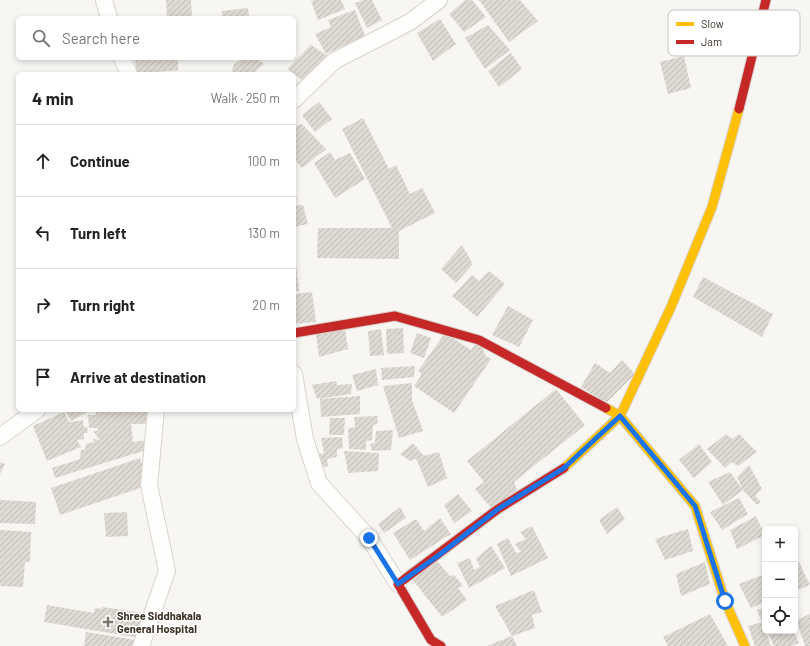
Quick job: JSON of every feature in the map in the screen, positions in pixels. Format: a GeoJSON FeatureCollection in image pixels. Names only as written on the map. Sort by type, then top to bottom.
{"type":"FeatureCollection","features":[{"type":"Feature","properties":{"kind":"street"},"geometry":{"type":"LineString","coordinates":[[104,0],[108,16]]}},
{"type":"Feature","properties":{"kind":"street"},"geometry":{"type":"LineString","coordinates":[[296,98],[334,62],[410,22],[439,0]]}},
{"type":"Feature","properties":{"kind":"street"},"geometry":{"type":"LineString","coordinates":[[764,10],[766,0]]}},
{"type":"Feature","properties":{"kind":"street"},"geometry":{"type":"LineString","coordinates":[[398,584],[439,555],[498,509],[564,468],[620,416],[671,307],[712,208],[753,56]]}},
{"type":"Feature","properties":{"kind":"street"},"geometry":{"type":"LineString","coordinates":[[123,60],[129,72]]}},
{"type":"Feature","properties":{"kind":"street"},"geometry":{"type":"LineString","coordinates":[[296,333],[395,316],[479,340],[620,416],[695,506],[725,601],[745,646]]}},
{"type":"Feature","properties":{"kind":"street"},"geometry":{"type":"LineString","coordinates":[[296,386],[305,439],[319,483],[369,538],[431,640],[441,646]]}},
{"type":"Feature","properties":{"kind":"street"},"geometry":{"type":"LineString","coordinates":[[0,437],[34,412]]}},
{"type":"Feature","properties":{"kind":"street"},"geometry":{"type":"LineString","coordinates":[[141,646],[167,571],[149,485],[156,412]]}},
{"type":"Feature","properties":{"kind":"building"},"geometry":{"type":"Polygon","coordinates":[[[166,0],[191,0],[192,16],[167,16],[166,0]]]}},
{"type":"Feature","properties":{"kind":"building"},"geometry":{"type":"Polygon","coordinates":[[[341,0],[345,9],[318,20],[311,1],[341,0]]]}},
{"type":"Feature","properties":{"kind":"building"},"geometry":{"type":"Polygon","coordinates":[[[364,0],[372,0],[382,20],[367,28],[355,3],[364,0]]]}},
{"type":"Feature","properties":{"kind":"building"},"geometry":{"type":"Polygon","coordinates":[[[465,0],[472,0],[486,17],[464,32],[449,14],[465,0]]]}},
{"type":"Feature","properties":{"kind":"building"},"geometry":{"type":"Polygon","coordinates":[[[479,0],[520,0],[538,21],[509,42],[479,0]]]}},
{"type":"Feature","properties":{"kind":"building"},"geometry":{"type":"Polygon","coordinates":[[[248,8],[249,16],[222,16],[222,11],[248,8]]]}},
{"type":"Feature","properties":{"kind":"building"},"geometry":{"type":"Polygon","coordinates":[[[355,10],[365,36],[326,54],[315,34],[331,27],[328,20],[355,10]]]}},
{"type":"Feature","properties":{"kind":"building"},"geometry":{"type":"Polygon","coordinates":[[[440,19],[456,44],[433,61],[417,33],[440,19]]]}},
{"type":"Feature","properties":{"kind":"building"},"geometry":{"type":"Polygon","coordinates":[[[488,25],[510,50],[485,69],[465,38],[488,25]]]}},
{"type":"Feature","properties":{"kind":"building"},"geometry":{"type":"Polygon","coordinates":[[[311,45],[331,58],[306,83],[296,76],[296,72],[291,72],[287,69],[311,45]]]}},
{"type":"Feature","properties":{"kind":"building"},"geometry":{"type":"Polygon","coordinates":[[[511,53],[522,69],[499,87],[488,71],[511,53]]]}},
{"type":"Feature","properties":{"kind":"building"},"geometry":{"type":"Polygon","coordinates":[[[684,56],[691,88],[668,94],[660,62],[684,56]]]}},
{"type":"Feature","properties":{"kind":"building"},"geometry":{"type":"Polygon","coordinates":[[[135,60],[178,60],[178,70],[137,72],[135,60]]]}},
{"type":"Feature","properties":{"kind":"building"},"geometry":{"type":"Polygon","coordinates":[[[241,60],[259,60],[264,64],[255,72],[232,72],[234,64],[241,60]]]}},
{"type":"Feature","properties":{"kind":"building"},"geometry":{"type":"Polygon","coordinates":[[[319,102],[332,119],[315,132],[302,115],[319,102]]]}},
{"type":"Feature","properties":{"kind":"building"},"geometry":{"type":"Polygon","coordinates":[[[363,118],[389,169],[396,165],[410,194],[422,188],[435,213],[399,231],[399,259],[317,258],[318,228],[392,228],[342,129],[363,118]]]}},
{"type":"Feature","properties":{"kind":"building"},"geometry":{"type":"Polygon","coordinates":[[[302,124],[326,149],[302,168],[296,161],[296,126],[302,124]]]}},
{"type":"Feature","properties":{"kind":"building"},"geometry":{"type":"Polygon","coordinates":[[[330,152],[335,160],[350,153],[365,179],[335,198],[314,163],[330,152]]]}},
{"type":"Feature","properties":{"kind":"building"},"geometry":{"type":"Polygon","coordinates":[[[303,205],[308,224],[296,227],[296,206],[303,205]]]}},
{"type":"Feature","properties":{"kind":"building"},"geometry":{"type":"Polygon","coordinates":[[[462,245],[473,264],[456,283],[441,269],[462,245]]]}},
{"type":"Feature","properties":{"kind":"building"},"geometry":{"type":"Polygon","coordinates":[[[296,264],[299,291],[296,291],[296,264]]]}},
{"type":"Feature","properties":{"kind":"building"},"geometry":{"type":"Polygon","coordinates":[[[489,271],[505,284],[477,317],[452,296],[472,275],[479,281],[489,271]]]}},
{"type":"Feature","properties":{"kind":"building"},"geometry":{"type":"Polygon","coordinates":[[[703,277],[773,314],[762,337],[693,297],[703,277]]]}},
{"type":"Feature","properties":{"kind":"building"},"geometry":{"type":"Polygon","coordinates":[[[312,292],[316,322],[296,324],[296,294],[312,292]]]}},
{"type":"Feature","properties":{"kind":"building"},"geometry":{"type":"Polygon","coordinates":[[[508,306],[533,320],[519,347],[492,335],[508,306]]]}},
{"type":"Feature","properties":{"kind":"building"},"geometry":{"type":"Polygon","coordinates":[[[403,328],[404,353],[387,354],[386,329],[403,328]]]}},
{"type":"Feature","properties":{"kind":"building"},"geometry":{"type":"Polygon","coordinates":[[[345,329],[348,349],[319,357],[316,334],[345,329]]]}},
{"type":"Feature","properties":{"kind":"building"},"geometry":{"type":"Polygon","coordinates":[[[381,329],[384,355],[370,356],[368,331],[381,329]]]}},
{"type":"Feature","properties":{"kind":"building"},"geometry":{"type":"Polygon","coordinates":[[[417,333],[431,338],[424,358],[410,353],[417,333]]]}},
{"type":"Feature","properties":{"kind":"building"},"geometry":{"type":"Polygon","coordinates":[[[445,333],[471,350],[479,340],[486,356],[491,359],[454,413],[414,386],[422,374],[418,371],[445,333]]]}},
{"type":"Feature","properties":{"kind":"building"},"geometry":{"type":"Polygon","coordinates":[[[622,360],[635,374],[606,403],[581,387],[595,363],[610,373],[622,360]]]}},
{"type":"Feature","properties":{"kind":"building"},"geometry":{"type":"Polygon","coordinates":[[[415,366],[414,377],[382,380],[381,368],[415,366]]]}},
{"type":"Feature","properties":{"kind":"building"},"geometry":{"type":"Polygon","coordinates":[[[376,369],[378,385],[357,391],[352,375],[376,369]]]}},
{"type":"Feature","properties":{"kind":"building"},"geometry":{"type":"Polygon","coordinates":[[[336,381],[337,385],[352,384],[351,394],[317,399],[312,385],[336,381]]]}},
{"type":"Feature","properties":{"kind":"building"},"geometry":{"type":"Polygon","coordinates":[[[412,383],[412,400],[423,431],[399,438],[383,386],[412,383]]]}},
{"type":"Feature","properties":{"kind":"building"},"geometry":{"type":"Polygon","coordinates":[[[556,389],[585,425],[514,482],[517,491],[493,510],[475,489],[484,482],[467,461],[556,389]]]}},
{"type":"Feature","properties":{"kind":"building"},"geometry":{"type":"Polygon","coordinates":[[[360,396],[360,414],[321,417],[320,399],[360,396]]]}},
{"type":"Feature","properties":{"kind":"building"},"geometry":{"type":"Polygon","coordinates":[[[64,412],[69,422],[83,420],[84,427],[87,427],[88,433],[84,433],[84,439],[77,440],[81,447],[47,461],[33,426],[64,412]]]}},
{"type":"Feature","properties":{"kind":"building"},"geometry":{"type":"Polygon","coordinates":[[[66,412],[87,412],[71,421],[66,412]]]}},
{"type":"Feature","properties":{"kind":"building"},"geometry":{"type":"Polygon","coordinates":[[[96,412],[151,412],[149,424],[131,424],[133,442],[149,440],[147,450],[55,478],[52,468],[80,459],[81,450],[85,450],[86,444],[94,442],[93,439],[100,440],[93,431],[98,431],[98,428],[89,428],[88,415],[96,415],[96,412]]]}},
{"type":"Feature","properties":{"kind":"building"},"geometry":{"type":"Polygon","coordinates":[[[378,416],[377,424],[373,425],[372,440],[366,441],[366,450],[349,449],[348,429],[355,427],[354,417],[378,416]]]}},
{"type":"Feature","properties":{"kind":"building"},"geometry":{"type":"Polygon","coordinates":[[[330,418],[345,418],[344,435],[329,435],[330,418]]]}},
{"type":"Feature","properties":{"kind":"building"},"geometry":{"type":"Polygon","coordinates":[[[393,430],[391,450],[372,451],[370,444],[375,443],[376,431],[393,430]]]}},
{"type":"Feature","properties":{"kind":"building"},"geometry":{"type":"Polygon","coordinates":[[[726,434],[732,439],[739,434],[757,452],[738,466],[732,462],[725,468],[707,449],[726,434]]]}},
{"type":"Feature","properties":{"kind":"building"},"geometry":{"type":"Polygon","coordinates":[[[342,437],[343,448],[337,449],[337,457],[327,459],[328,466],[320,468],[319,454],[324,453],[321,438],[342,437]]]}},
{"type":"Feature","properties":{"kind":"building"},"geometry":{"type":"Polygon","coordinates":[[[413,443],[424,456],[410,461],[400,454],[413,443]]]}},
{"type":"Feature","properties":{"kind":"building"},"geometry":{"type":"Polygon","coordinates":[[[699,444],[712,462],[694,478],[679,460],[699,444]]]}},
{"type":"Feature","properties":{"kind":"building"},"geometry":{"type":"Polygon","coordinates":[[[344,451],[379,453],[378,471],[348,473],[344,451]]]}},
{"type":"Feature","properties":{"kind":"building"},"geometry":{"type":"Polygon","coordinates":[[[439,452],[447,478],[428,487],[416,458],[439,452]]]}},
{"type":"Feature","properties":{"kind":"building"},"geometry":{"type":"Polygon","coordinates":[[[140,458],[149,485],[60,515],[51,488],[140,458]]]}},
{"type":"Feature","properties":{"kind":"building"},"geometry":{"type":"Polygon","coordinates":[[[0,462],[5,464],[0,474],[0,462]]]}},
{"type":"Feature","properties":{"kind":"building"},"geometry":{"type":"Polygon","coordinates":[[[749,465],[762,489],[755,496],[761,502],[757,505],[743,490],[737,477],[749,465]]]}},
{"type":"Feature","properties":{"kind":"building"},"geometry":{"type":"Polygon","coordinates":[[[730,472],[743,490],[723,505],[708,482],[730,472]]]}},
{"type":"Feature","properties":{"kind":"building"},"geometry":{"type":"Polygon","coordinates":[[[458,494],[472,511],[454,523],[444,505],[458,494]]]}},
{"type":"Feature","properties":{"kind":"building"},"geometry":{"type":"Polygon","coordinates":[[[739,498],[748,514],[722,530],[710,512],[739,498]]]}},
{"type":"Feature","properties":{"kind":"building"},"geometry":{"type":"Polygon","coordinates":[[[0,500],[36,502],[35,524],[0,523],[0,500]]]}},
{"type":"Feature","properties":{"kind":"building"},"geometry":{"type":"Polygon","coordinates":[[[400,507],[406,518],[384,533],[378,524],[400,507]]]}},
{"type":"Feature","properties":{"kind":"building"},"geometry":{"type":"Polygon","coordinates":[[[617,507],[625,519],[607,534],[599,520],[617,507]]]}},
{"type":"Feature","properties":{"kind":"building"},"geometry":{"type":"Polygon","coordinates":[[[127,512],[128,536],[106,537],[104,513],[127,512]]]}},
{"type":"Feature","properties":{"kind":"building"},"geometry":{"type":"Polygon","coordinates":[[[756,516],[762,529],[762,536],[737,549],[730,530],[756,516]]]}},
{"type":"Feature","properties":{"kind":"building"},"geometry":{"type":"Polygon","coordinates":[[[440,518],[451,534],[410,560],[393,533],[416,519],[424,531],[440,518]]]}},
{"type":"Feature","properties":{"kind":"building"},"geometry":{"type":"Polygon","coordinates":[[[532,526],[548,558],[511,576],[497,544],[508,538],[516,553],[521,552],[515,544],[526,539],[520,532],[532,526]]]}},
{"type":"Feature","properties":{"kind":"building"},"geometry":{"type":"Polygon","coordinates":[[[688,529],[693,551],[665,560],[655,539],[688,529]]]}},
{"type":"Feature","properties":{"kind":"building"},"geometry":{"type":"Polygon","coordinates":[[[0,530],[31,532],[30,562],[25,562],[23,587],[0,586],[0,530]]]}},
{"type":"Feature","properties":{"kind":"building"},"geometry":{"type":"Polygon","coordinates":[[[491,546],[505,568],[469,588],[457,563],[470,558],[474,570],[480,567],[476,558],[491,546]]]}},
{"type":"Feature","properties":{"kind":"building"},"geometry":{"type":"Polygon","coordinates":[[[437,561],[450,576],[454,575],[463,586],[458,588],[467,600],[442,617],[413,580],[437,561]]]}},
{"type":"Feature","properties":{"kind":"building"},"geometry":{"type":"Polygon","coordinates":[[[705,562],[710,584],[681,596],[676,574],[705,562]]]}},
{"type":"Feature","properties":{"kind":"building"},"geometry":{"type":"Polygon","coordinates":[[[798,562],[810,585],[798,590],[798,562]]]}},
{"type":"Feature","properties":{"kind":"building"},"geometry":{"type":"Polygon","coordinates":[[[762,575],[762,603],[751,608],[739,584],[762,575]]]}},
{"type":"Feature","properties":{"kind":"building"},"geometry":{"type":"Polygon","coordinates":[[[534,590],[542,612],[532,615],[535,628],[512,636],[495,606],[534,590]]]}},
{"type":"Feature","properties":{"kind":"building"},"geometry":{"type":"Polygon","coordinates":[[[47,605],[94,613],[95,608],[102,609],[102,607],[144,613],[140,638],[44,622],[47,605]]]}},
{"type":"Feature","properties":{"kind":"building"},"geometry":{"type":"Polygon","coordinates":[[[762,608],[762,622],[757,610],[762,608]]]}},
{"type":"Feature","properties":{"kind":"building"},"geometry":{"type":"Polygon","coordinates":[[[710,614],[728,646],[668,646],[663,637],[710,614]]]}},
{"type":"Feature","properties":{"kind":"building"},"geometry":{"type":"Polygon","coordinates":[[[810,614],[810,646],[805,646],[798,626],[798,619],[810,614]]]}},
{"type":"Feature","properties":{"kind":"building"},"geometry":{"type":"Polygon","coordinates":[[[762,622],[762,634],[767,634],[771,646],[755,646],[748,626],[762,622]]]}},
{"type":"Feature","properties":{"kind":"building"},"geometry":{"type":"Polygon","coordinates":[[[86,632],[136,640],[135,646],[84,646],[86,632]]]}},
{"type":"Feature","properties":{"kind":"building"},"geometry":{"type":"Polygon","coordinates":[[[768,634],[795,634],[799,643],[791,646],[774,646],[768,634]]]}},
{"type":"Feature","properties":{"kind":"building"},"geometry":{"type":"Polygon","coordinates":[[[512,636],[517,646],[487,646],[512,636]]]}},
{"type":"Feature","properties":{"kind":"traffic: slow"},"geometry":{"type":"LineString","coordinates":[[606,408],[620,416],[671,307],[712,207],[739,109]]}},
{"type":"Feature","properties":{"kind":"traffic: slow"},"geometry":{"type":"LineString","coordinates":[[564,468],[620,416],[695,506],[725,601],[745,646]]}},
{"type":"Feature","properties":{"kind":"traffic: jam"},"geometry":{"type":"LineString","coordinates":[[764,10],[766,0]]}},
{"type":"Feature","properties":{"kind":"traffic: jam"},"geometry":{"type":"LineString","coordinates":[[739,109],[752,56]]}},
{"type":"Feature","properties":{"kind":"traffic: jam"},"geometry":{"type":"LineString","coordinates":[[296,333],[395,316],[479,340],[606,408]]}},
{"type":"Feature","properties":{"kind":"traffic: jam"},"geometry":{"type":"LineString","coordinates":[[441,646],[431,640],[398,584],[498,509],[564,468]]}},
{"type":"Feature","properties":{"kind":"place","name":"Shree Siddhakala General Hospital"},"geometry":{"type":"Point","coordinates":[108,622]}},
{"type":"Feature","properties":{"kind":"route"},"geometry":{"type":"LineString","coordinates":[[369,538],[398,584],[439,555],[498,509],[564,468],[620,416],[695,506],[725,601]]}}]}
